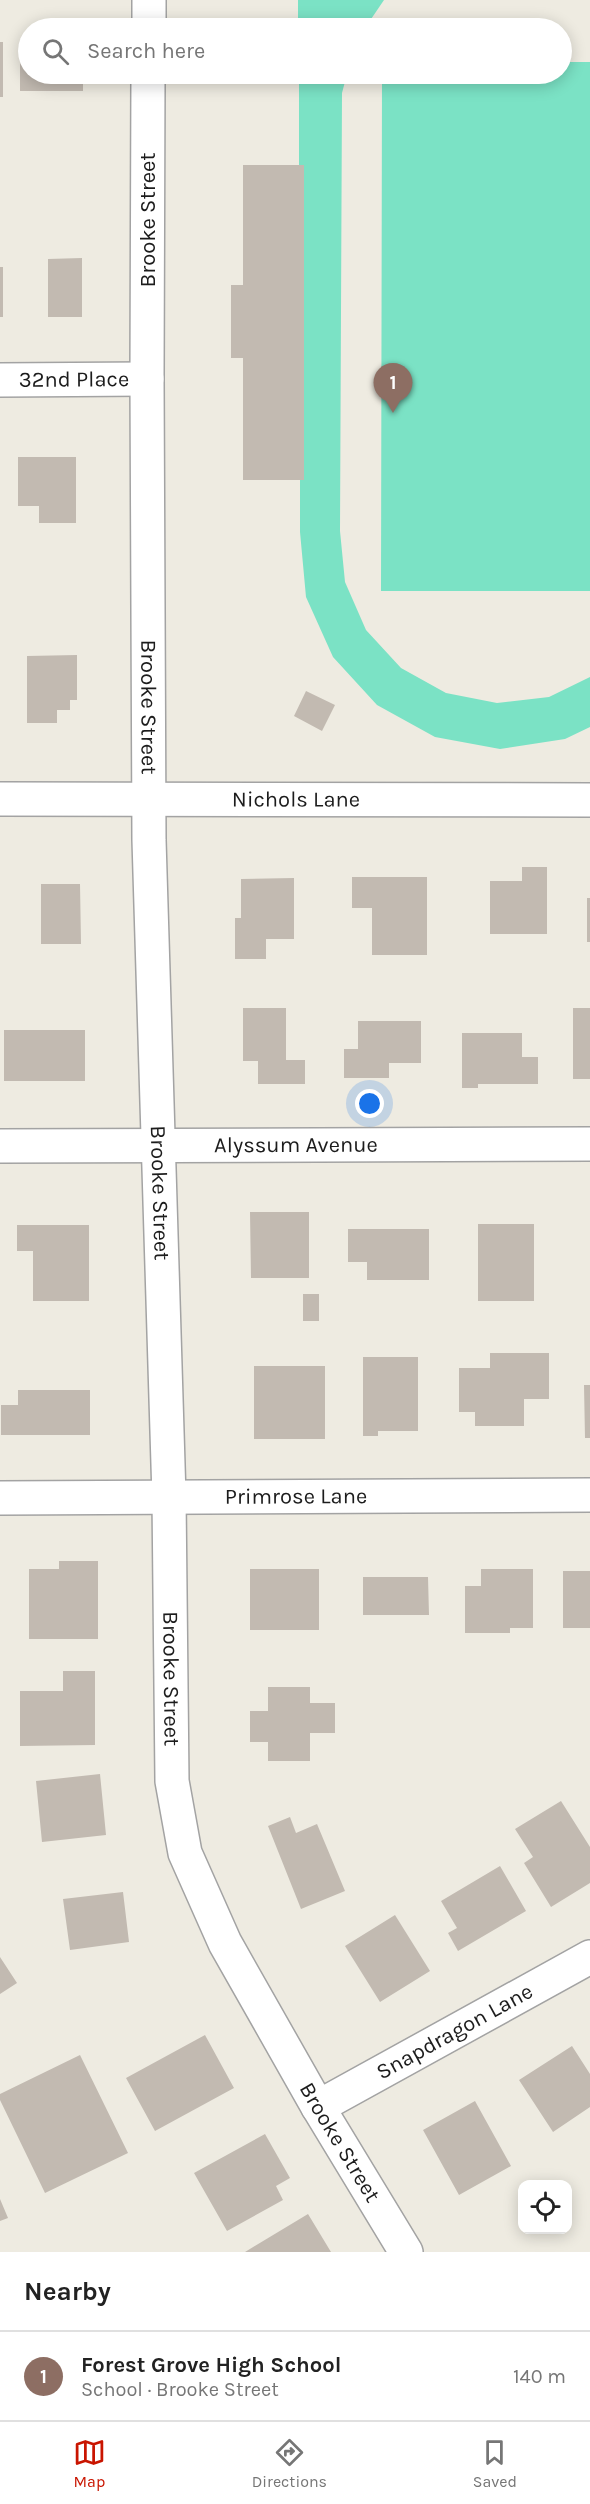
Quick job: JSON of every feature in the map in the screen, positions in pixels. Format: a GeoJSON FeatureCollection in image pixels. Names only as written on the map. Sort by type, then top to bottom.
{"type":"FeatureCollection","features":[{"type":"Feature","properties":{"kind":"street"},"geometry":{"type":"LineString","coordinates":[[149,0],[149,18]]}},
{"type":"Feature","properties":{"kind":"street","name":"Brooke Street"},"geometry":{"type":"LineString","coordinates":[[148,84],[149,799],[169,1497],[172,1780],[185,1853],[225,1943],[318,2107],[406,2252]]}},
{"type":"Feature","properties":{"kind":"street","name":"32nd Place"},"geometry":{"type":"LineString","coordinates":[[0,380],[147,380]]}},
{"type":"Feature","properties":{"kind":"street","name":"Nichols Lane"},"geometry":{"type":"LineString","coordinates":[[0,799],[590,800]]}},
{"type":"Feature","properties":{"kind":"street","name":"Alyssum Avenue"},"geometry":{"type":"LineString","coordinates":[[0,1146],[590,1144]]}},
{"type":"Feature","properties":{"kind":"street","name":"Primrose Lane"},"geometry":{"type":"LineString","coordinates":[[0,1498],[590,1495]]}},
{"type":"Feature","properties":{"kind":"street","name":"Snapdragon Lane"},"geometry":{"type":"LineString","coordinates":[[318,2107],[590,1957]]}},
{"type":"Feature","properties":{"kind":"green space"},"geometry":{"type":"Polygon","coordinates":[[[298,0],[384,0],[372,18],[298,18],[298,0]]]}},
{"type":"Feature","properties":{"kind":"green space"},"geometry":{"type":"Polygon","coordinates":[[[572,62],[590,62],[590,591],[381,591],[382,84],[572,84],[572,62]]]}},
{"type":"Feature","properties":{"kind":"green space"},"geometry":{"type":"Polygon","coordinates":[[[299,84],[344,84],[342,93],[340,531],[345,582],[366,630],[401,668],[446,693],[497,703],[549,697],[590,677],[590,727],[565,739],[500,749],[435,737],[377,705],[333,657],[306,597],[300,532],[300,480],[304,479],[304,166],[299,165],[299,84]]]}},
{"type":"Feature","properties":{"kind":"building"},"geometry":{"type":"Polygon","coordinates":[[[0,42],[3,42],[3,97],[0,97],[0,42]]]}},
{"type":"Feature","properties":{"kind":"building"},"geometry":{"type":"Polygon","coordinates":[[[20,84],[83,84],[83,91],[20,91],[20,84]]]}},
{"type":"Feature","properties":{"kind":"building"},"geometry":{"type":"Polygon","coordinates":[[[243,165],[304,165],[304,480],[243,480],[243,358],[231,358],[231,285],[243,285],[243,165]]]}},
{"type":"Feature","properties":{"kind":"building"},"geometry":{"type":"Polygon","coordinates":[[[82,258],[82,317],[48,317],[48,259],[82,258]]]}},
{"type":"Feature","properties":{"kind":"building"},"geometry":{"type":"Polygon","coordinates":[[[0,267],[3,267],[3,317],[0,317],[0,267]]]}},
{"type":"Feature","properties":{"kind":"building"},"geometry":{"type":"Polygon","coordinates":[[[18,457],[76,457],[76,523],[39,523],[39,506],[18,506],[18,457]]]}},
{"type":"Feature","properties":{"kind":"building"},"geometry":{"type":"Polygon","coordinates":[[[77,655],[77,700],[70,700],[70,710],[57,710],[57,723],[27,723],[27,656],[77,655]]]}},
{"type":"Feature","properties":{"kind":"building"},"geometry":{"type":"Polygon","coordinates":[[[306,691],[335,705],[322,731],[294,716],[306,691]]]}},
{"type":"Feature","properties":{"kind":"building"},"geometry":{"type":"Polygon","coordinates":[[[522,867],[547,867],[547,934],[490,934],[490,881],[522,881],[522,867]]]}},
{"type":"Feature","properties":{"kind":"building"},"geometry":{"type":"Polygon","coordinates":[[[352,877],[427,877],[427,955],[372,955],[372,908],[352,908],[352,877]]]}},
{"type":"Feature","properties":{"kind":"building"},"geometry":{"type":"Polygon","coordinates":[[[294,878],[294,939],[266,939],[266,959],[235,959],[235,918],[241,918],[241,879],[294,878]]]}},
{"type":"Feature","properties":{"kind":"building"},"geometry":{"type":"Polygon","coordinates":[[[41,884],[80,884],[81,944],[41,944],[41,884]]]}},
{"type":"Feature","properties":{"kind":"building"},"geometry":{"type":"Polygon","coordinates":[[[587,898],[590,898],[590,942],[587,942],[587,898]]]}},
{"type":"Feature","properties":{"kind":"building"},"geometry":{"type":"Polygon","coordinates":[[[243,1008],[286,1008],[286,1060],[305,1060],[305,1084],[258,1084],[258,1061],[243,1061],[243,1008]]]}},
{"type":"Feature","properties":{"kind":"building"},"geometry":{"type":"Polygon","coordinates":[[[573,1008],[590,1008],[590,1079],[573,1079],[573,1008]]]}},
{"type":"Feature","properties":{"kind":"building"},"geometry":{"type":"Polygon","coordinates":[[[358,1021],[421,1021],[421,1063],[389,1063],[389,1078],[344,1078],[344,1049],[358,1049],[358,1021]]]}},
{"type":"Feature","properties":{"kind":"building"},"geometry":{"type":"Polygon","coordinates":[[[4,1030],[85,1030],[85,1081],[4,1081],[4,1030]]]}},
{"type":"Feature","properties":{"kind":"building"},"geometry":{"type":"Polygon","coordinates":[[[462,1033],[522,1033],[522,1057],[538,1057],[538,1084],[478,1084],[478,1088],[462,1088],[462,1033]]]}},
{"type":"Feature","properties":{"kind":"building"},"geometry":{"type":"Polygon","coordinates":[[[250,1212],[309,1212],[309,1278],[251,1278],[250,1212]]]}},
{"type":"Feature","properties":{"kind":"building"},"geometry":{"type":"Polygon","coordinates":[[[478,1224],[534,1224],[534,1301],[478,1301],[478,1224]]]}},
{"type":"Feature","properties":{"kind":"building"},"geometry":{"type":"Polygon","coordinates":[[[17,1225],[89,1225],[89,1301],[33,1301],[33,1251],[17,1251],[17,1225]]]}},
{"type":"Feature","properties":{"kind":"building"},"geometry":{"type":"Polygon","coordinates":[[[348,1229],[429,1229],[429,1280],[367,1280],[367,1262],[348,1262],[348,1229]]]}},
{"type":"Feature","properties":{"kind":"building"},"geometry":{"type":"Polygon","coordinates":[[[303,1294],[319,1294],[319,1321],[303,1321],[303,1294]]]}},
{"type":"Feature","properties":{"kind":"building"},"geometry":{"type":"Polygon","coordinates":[[[490,1353],[549,1353],[549,1399],[524,1399],[524,1426],[475,1426],[475,1412],[459,1412],[459,1368],[490,1368],[490,1353]]]}},
{"type":"Feature","properties":{"kind":"building"},"geometry":{"type":"Polygon","coordinates":[[[363,1357],[418,1357],[418,1431],[378,1431],[378,1436],[363,1436],[363,1357]]]}},
{"type":"Feature","properties":{"kind":"building"},"geometry":{"type":"Polygon","coordinates":[[[254,1366],[325,1366],[325,1439],[254,1439],[254,1366]]]}},
{"type":"Feature","properties":{"kind":"building"},"geometry":{"type":"Polygon","coordinates":[[[584,1385],[590,1385],[590,1438],[585,1438],[584,1385]]]}},
{"type":"Feature","properties":{"kind":"building"},"geometry":{"type":"Polygon","coordinates":[[[18,1390],[90,1390],[90,1435],[1,1435],[1,1405],[18,1405],[18,1390]]]}},
{"type":"Feature","properties":{"kind":"building"},"geometry":{"type":"Polygon","coordinates":[[[59,1561],[98,1561],[98,1639],[29,1639],[29,1569],[59,1569],[59,1561]]]}},
{"type":"Feature","properties":{"kind":"building"},"geometry":{"type":"Polygon","coordinates":[[[250,1569],[319,1569],[319,1630],[250,1630],[250,1569]]]}},
{"type":"Feature","properties":{"kind":"building"},"geometry":{"type":"Polygon","coordinates":[[[481,1569],[533,1569],[533,1628],[510,1628],[510,1633],[465,1633],[465,1586],[481,1586],[481,1569]]]}},
{"type":"Feature","properties":{"kind":"building"},"geometry":{"type":"Polygon","coordinates":[[[563,1571],[590,1571],[590,1628],[563,1628],[563,1571]]]}},
{"type":"Feature","properties":{"kind":"building"},"geometry":{"type":"Polygon","coordinates":[[[363,1577],[428,1577],[429,1615],[363,1615],[363,1577]]]}},
{"type":"Feature","properties":{"kind":"building"},"geometry":{"type":"Polygon","coordinates":[[[63,1671],[95,1671],[95,1745],[20,1746],[20,1691],[63,1691],[63,1671]]]}},
{"type":"Feature","properties":{"kind":"building"},"geometry":{"type":"Polygon","coordinates":[[[268,1687],[310,1687],[310,1703],[335,1703],[335,1733],[310,1733],[310,1761],[268,1761],[268,1742],[250,1742],[250,1711],[268,1711],[268,1687]]]}},
{"type":"Feature","properties":{"kind":"building"},"geometry":{"type":"Polygon","coordinates":[[[100,1774],[106,1835],[42,1842],[36,1781],[100,1774]]]}},
{"type":"Feature","properties":{"kind":"building"},"geometry":{"type":"Polygon","coordinates":[[[561,1801],[590,1847],[590,1883],[551,1907],[524,1863],[533,1857],[515,1829],[561,1801]]]}},
{"type":"Feature","properties":{"kind":"building"},"geometry":{"type":"Polygon","coordinates":[[[290,1817],[296,1833],[317,1824],[345,1891],[301,1909],[268,1826],[290,1817]]]}},
{"type":"Feature","properties":{"kind":"building"},"geometry":{"type":"Polygon","coordinates":[[[500,1866],[526,1911],[458,1951],[448,1933],[457,1928],[441,1901],[500,1866]]]}},
{"type":"Feature","properties":{"kind":"building"},"geometry":{"type":"Polygon","coordinates":[[[123,1892],[129,1942],[70,1950],[63,1899],[123,1892]]]}},
{"type":"Feature","properties":{"kind":"building"},"geometry":{"type":"Polygon","coordinates":[[[395,1915],[430,1971],[380,2002],[345,1946],[395,1915]]]}},
{"type":"Feature","properties":{"kind":"building"},"geometry":{"type":"Polygon","coordinates":[[[0,1957],[17,1983],[0,1994],[0,1957]]]}},
{"type":"Feature","properties":{"kind":"building"},"geometry":{"type":"Polygon","coordinates":[[[205,2035],[234,2088],[155,2131],[126,2078],[205,2035]]]}},
{"type":"Feature","properties":{"kind":"building"},"geometry":{"type":"Polygon","coordinates":[[[572,2046],[590,2074],[590,2107],[553,2132],[519,2080],[572,2046]]]}},
{"type":"Feature","properties":{"kind":"building"},"geometry":{"type":"Polygon","coordinates":[[[80,2055],[128,2153],[45,2193],[0,2100],[0,2094],[80,2055]]]}},
{"type":"Feature","properties":{"kind":"building"},"geometry":{"type":"Polygon","coordinates":[[[475,2101],[511,2166],[459,2195],[423,2130],[475,2101]]]}},
{"type":"Feature","properties":{"kind":"building"},"geometry":{"type":"Polygon","coordinates":[[[265,2134],[290,2178],[276,2186],[283,2200],[227,2231],[194,2173],[265,2134]]]}},
{"type":"Feature","properties":{"kind":"building"},"geometry":{"type":"Polygon","coordinates":[[[0,2199],[8,2218],[0,2221],[0,2199]]]}},
{"type":"Feature","properties":{"kind":"building"},"geometry":{"type":"Polygon","coordinates":[[[308,2214],[331,2252],[245,2252],[308,2214]]]}},
{"type":"Feature","properties":{"kind":"place","name":"Forest Grove High School"},"geometry":{"type":"Point","coordinates":[393,413]}}]}
